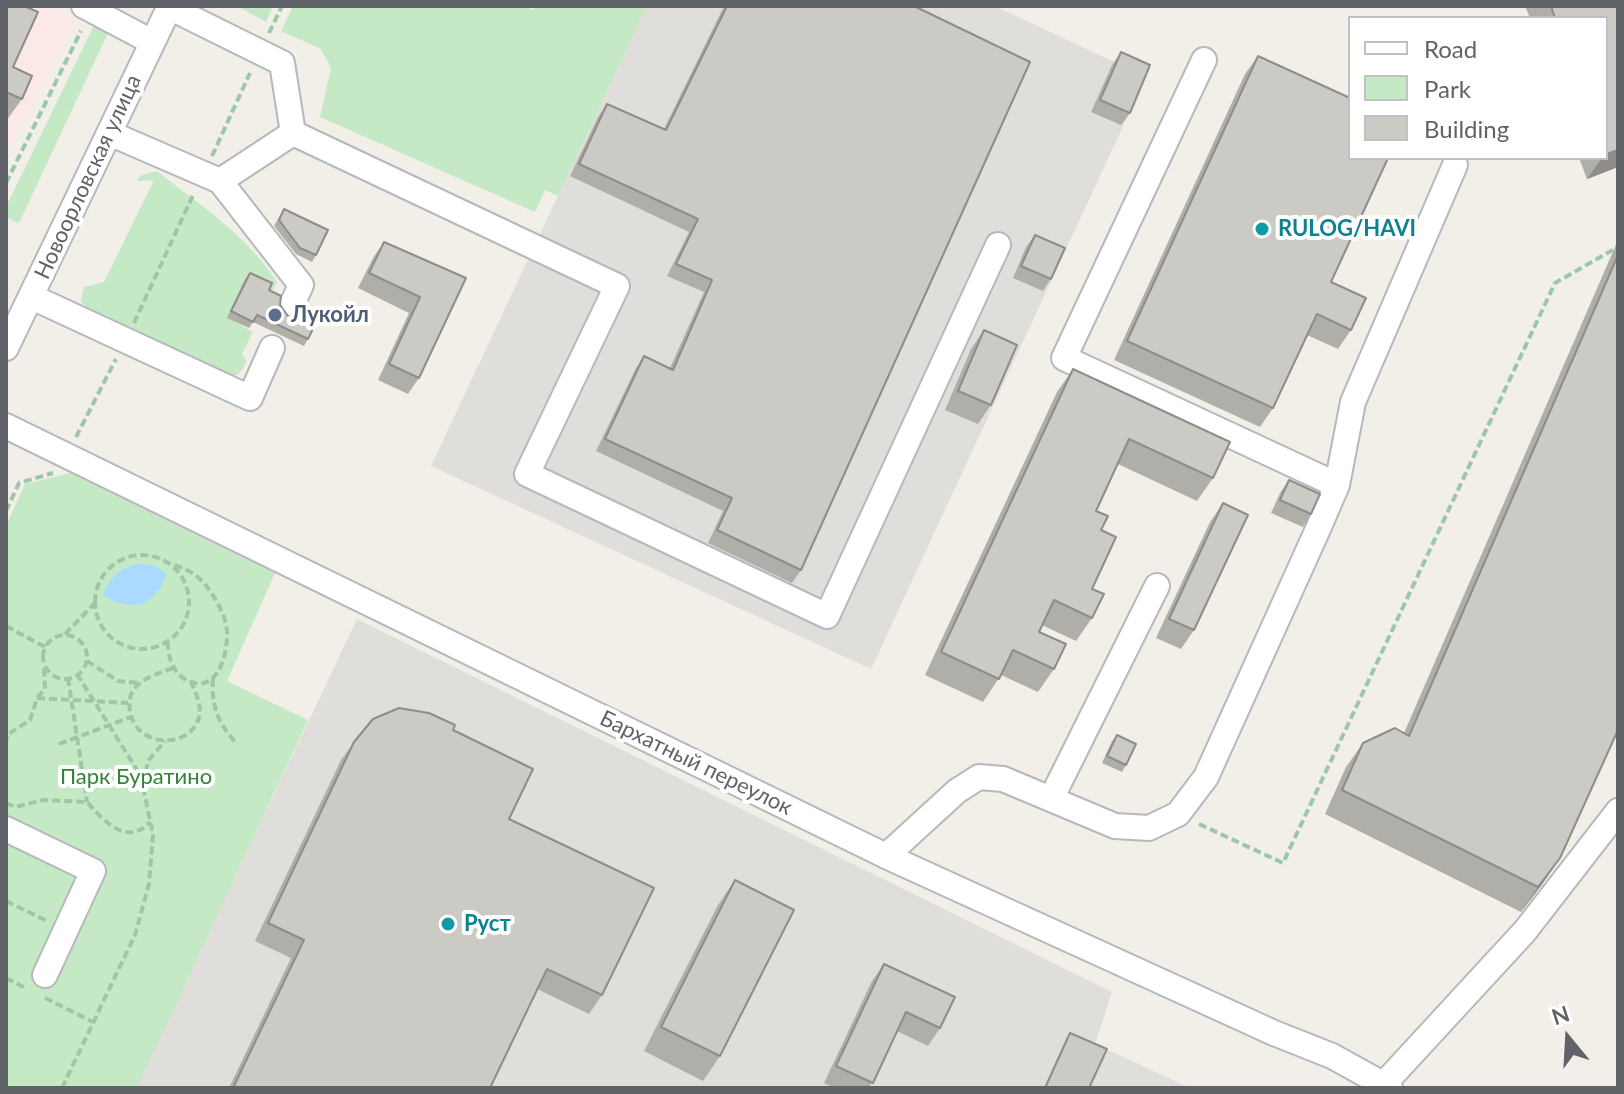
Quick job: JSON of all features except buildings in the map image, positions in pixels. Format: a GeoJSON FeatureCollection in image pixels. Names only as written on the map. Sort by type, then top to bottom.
{"type":"FeatureCollection","features":[{"type":"Feature","properties":{"kind":"street"},"geometry":{"type":"LineString","coordinates":[[169,7],[282,63],[293,133]]}},
{"type":"Feature","properties":{"kind":"street","name":"Новоорловская улица"},"geometry":{"type":"LineString","coordinates":[[7,342],[32,297],[169,7]]}},
{"type":"Feature","properties":{"kind":"street"},"geometry":{"type":"LineString","coordinates":[[88,8],[152,42]]}},
{"type":"Feature","properties":{"kind":"street"},"geometry":{"type":"LineString","coordinates":[[1204,60],[1064,358],[1337,485]]}},
{"type":"Feature","properties":{"kind":"street"},"geometry":{"type":"LineString","coordinates":[[109,133],[212,178],[301,285],[290,309]]}},
{"type":"Feature","properties":{"kind":"street"},"geometry":{"type":"LineString","coordinates":[[212,178],[293,133]]}},
{"type":"Feature","properties":{"kind":"street"},"geometry":{"type":"LineString","coordinates":[[293,133],[617,286],[527,474],[827,616],[998,245]]}},
{"type":"Feature","properties":{"kind":"street"},"geometry":{"type":"LineString","coordinates":[[886,856],[957,791],[979,777],[1003,779],[1115,826],[1149,828],[1178,814],[1206,777],[1337,485],[1353,402],[1455,165]]}},
{"type":"Feature","properties":{"kind":"street"},"geometry":{"type":"LineString","coordinates":[[32,297],[250,398],[272,348]]}},
{"type":"Feature","properties":{"kind":"street","name":"Бархатный переулок"},"geometry":{"type":"LineString","coordinates":[[6,426],[886,856],[1274,1033],[1332,1056],[1387,1086]]}},
{"type":"Feature","properties":{"kind":"street"},"geometry":{"type":"LineString","coordinates":[[1051,799],[1157,586]]}},
{"type":"Feature","properties":{"kind":"street"},"geometry":{"type":"LineString","coordinates":[[1387,1086],[1525,931],[1618,811]]}},
{"type":"Feature","properties":{"kind":"street"},"geometry":{"type":"LineString","coordinates":[[6,829],[93,871],[40,988]]}},
{"type":"Feature","properties":{"kind":"path"},"geometry":{"type":"LineString","coordinates":[[6,511],[19,483],[58,472],[212,178],[260,52],[282,6]]}},
{"type":"Feature","properties":{"kind":"path"},"geometry":{"type":"LineString","coordinates":[[6,183],[88,8]]}},
{"type":"Feature","properties":{"kind":"path"},"geometry":{"type":"LineString","coordinates":[[1178,814],[1283,863],[1555,283],[1618,247]]}},
{"type":"Feature","properties":{"kind":"path"},"geometry":{"type":"LineString","coordinates":[[168,563],[180,574],[187,588],[189,603],[179,632],[153,648],[137,649],[109,637],[99,624],[94,604],[100,579],[110,567],[124,559],[139,555],[154,556],[192,572],[206,582],[223,614],[227,631],[223,664],[213,679],[212,697],[224,730],[236,743]]}},
{"type":"Feature","properties":{"kind":"path"},"geometry":{"type":"LineString","coordinates":[[6,744],[7,735],[30,720],[37,698],[45,689],[45,647],[65,634],[94,604]]}},
{"type":"Feature","properties":{"kind":"path"},"geometry":{"type":"LineString","coordinates":[[6,626],[45,647]]}},
{"type":"Feature","properties":{"kind":"path"},"geometry":{"type":"LineString","coordinates":[[44,664],[50,673],[68,678],[77,674],[87,661],[86,650],[80,640],[65,634]]}},
{"type":"Feature","properties":{"kind":"path"},"geometry":{"type":"LineString","coordinates":[[167,642],[173,668],[199,685],[213,679]]}},
{"type":"Feature","properties":{"kind":"path"},"geometry":{"type":"LineString","coordinates":[[87,661],[118,681],[139,683]]}},
{"type":"Feature","properties":{"kind":"path"},"geometry":{"type":"LineString","coordinates":[[173,668],[139,683],[131,692],[128,703],[137,730],[149,738],[165,741],[181,737],[195,727],[200,712],[191,682]]}},
{"type":"Feature","properties":{"kind":"path"},"geometry":{"type":"LineString","coordinates":[[77,674],[144,781]]}},
{"type":"Feature","properties":{"kind":"path"},"geometry":{"type":"LineString","coordinates":[[68,678],[87,802],[118,831],[130,834],[150,822]]}},
{"type":"Feature","properties":{"kind":"path"},"geometry":{"type":"LineString","coordinates":[[37,698],[128,703]]}},
{"type":"Feature","properties":{"kind":"path"},"geometry":{"type":"LineString","coordinates":[[59,744],[131,717]]}},
{"type":"Feature","properties":{"kind":"path"},"geometry":{"type":"LineString","coordinates":[[62,1088],[138,923],[149,884],[153,835],[144,781],[148,761],[165,741]]}},
{"type":"Feature","properties":{"kind":"path"},"geometry":{"type":"LineString","coordinates":[[6,803],[15,807],[43,800],[87,802]]}},
{"type":"Feature","properties":{"kind":"path"},"geometry":{"type":"LineString","coordinates":[[6,901],[52,923]]}},
{"type":"Feature","properties":{"kind":"path"},"geometry":{"type":"LineString","coordinates":[[6,978],[40,988],[93,1022]]}},
{"type":"Feature","properties":{"kind":"shaded area"},"geometry":{"type":"Polygon","coordinates":[[[6,6],[36,9],[46,6],[77,18],[6,154],[6,6]]]}},
{"type":"Feature","properties":{"kind":"shaded area"},"geometry":{"type":"Polygon","coordinates":[[[647,6],[995,6],[1146,77],[871,669],[431,466],[647,6]]]}},
{"type":"Feature","properties":{"kind":"shaded area"},"geometry":{"type":"Polygon","coordinates":[[[357,619],[1112,992],[1095,1044],[1190,1088],[135,1088],[357,619]]]}},
{"type":"Feature","properties":{"kind":"green space"},"geometry":{"type":"Polygon","coordinates":[[[237,6],[273,6],[266,22],[237,6]]]}},
{"type":"Feature","properties":{"kind":"green space"},"geometry":{"type":"Polygon","coordinates":[[[293,6],[524,6],[532,10],[535,6],[647,6],[558,196],[545,190],[535,212],[320,117],[331,68],[321,49],[281,31],[293,6]]]}},
{"type":"Feature","properties":{"kind":"green space"},"geometry":{"type":"Polygon","coordinates":[[[97,19],[109,31],[19,223],[6,217],[6,207],[97,19]]]}},
{"type":"Feature","properties":{"kind":"green space"},"geometry":{"type":"Polygon","coordinates":[[[158,172],[238,236],[277,282],[273,290],[267,289],[227,317],[253,332],[242,354],[246,361],[244,367],[233,376],[89,312],[81,301],[84,287],[104,282],[154,180],[137,181],[140,176],[158,172]]]}},
{"type":"Feature","properties":{"kind":"green space","name":"Парк Буратино"},"geometry":{"type":"Polygon","coordinates":[[[70,473],[275,573],[227,681],[308,720],[137,1088],[6,1088],[6,526],[25,484],[70,473]]]}},
{"type":"Feature","properties":{"kind":"water"},"geometry":{"type":"Polygon","coordinates":[[[136,564],[153,565],[167,574],[149,600],[133,605],[103,595],[115,575],[136,564]]]}},
{"type":"Feature","properties":{"kind":"place","name":"RULOG/HAVI"},"geometry":{"type":"Point","coordinates":[1262,229]}},
{"type":"Feature","properties":{"kind":"place","name":"Лукойл"},"geometry":{"type":"Point","coordinates":[275,315]}},
{"type":"Feature","properties":{"kind":"place","name":"Руст"},"geometry":{"type":"Point","coordinates":[448,924]}}]}
